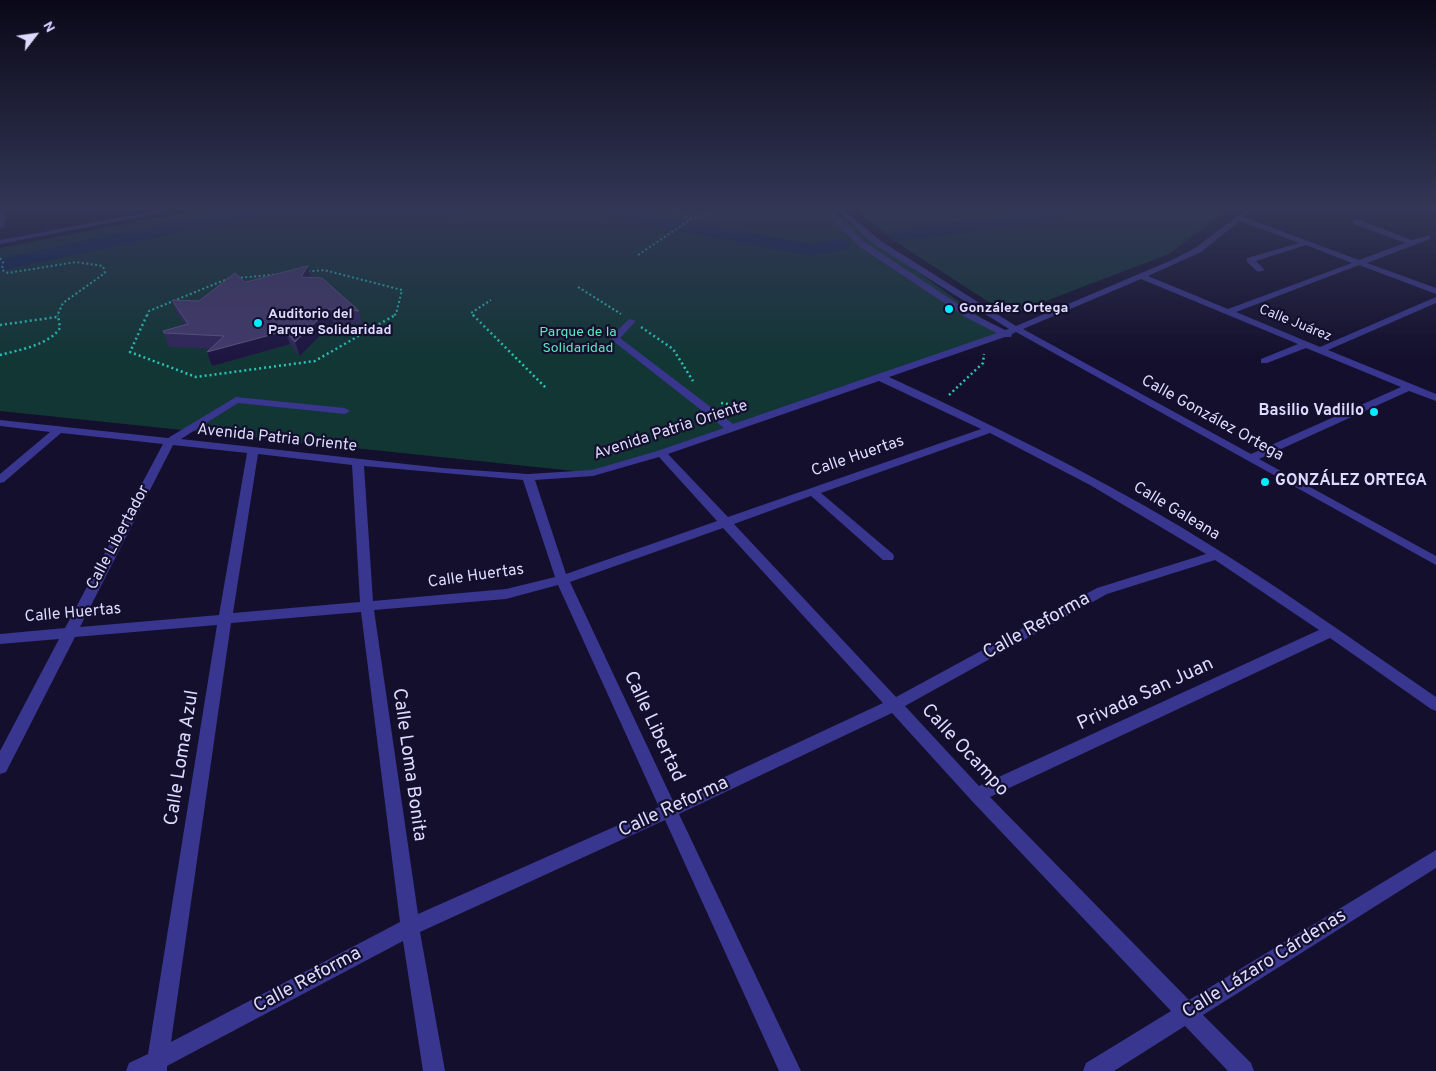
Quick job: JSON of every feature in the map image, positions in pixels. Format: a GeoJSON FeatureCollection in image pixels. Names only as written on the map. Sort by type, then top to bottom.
{"type":"FeatureCollection","features":[{"type":"Feature","properties":{"kind":"street","name":"Calle González Ortega"},"geometry":{"type":"LineString","coordinates":[[887,261],[970,316],[1004,334],[1050,350]]}},
{"type":"Feature","properties":{"kind":"street","name":"Calle González Ortega"},"geometry":{"type":"LineString","coordinates":[[905,261],[1050,350],[1251,458],[1436,561]]}},
{"type":"Feature","properties":{"kind":"street","name":"Avenida Patria Oriente"},"geometry":{"type":"LineString","coordinates":[[0,422],[253,452],[528,478],[593,472],[661,453],[1016,330],[1175,261]]}},
{"type":"Feature","properties":{"kind":"street"},"geometry":{"type":"LineString","coordinates":[[1251,261],[1261,270]]}},
{"type":"Feature","properties":{"kind":"street"},"geometry":{"type":"LineString","coordinates":[[1229,312],[1360,261]]}},
{"type":"Feature","properties":{"kind":"street"},"geometry":{"type":"LineString","coordinates":[[1357,262],[1435,289]]}},
{"type":"Feature","properties":{"kind":"street","name":"Calle Juárez"},"geometry":{"type":"LineString","coordinates":[[1142,277],[1434,396]]}},
{"type":"Feature","properties":{"kind":"street"},"geometry":{"type":"LineString","coordinates":[[1321,350],[1436,300]]}},
{"type":"Feature","properties":{"kind":"street"},"geometry":{"type":"LineString","coordinates":[[632,321],[615,338],[731,428]]}},
{"type":"Feature","properties":{"kind":"street"},"geometry":{"type":"LineString","coordinates":[[1264,361],[1307,344]]}},
{"type":"Feature","properties":{"kind":"street","name":"Calle Galeana"},"geometry":{"type":"LineString","coordinates":[[882,378],[991,429],[1088,479],[1216,555],[1331,631],[1436,705]]}},
{"type":"Feature","properties":{"kind":"street"},"geometry":{"type":"LineString","coordinates":[[1251,458],[1409,387]]}},
{"type":"Feature","properties":{"kind":"street"},"geometry":{"type":"LineString","coordinates":[[169,442],[236,400],[345,411]]}},
{"type":"Feature","properties":{"kind":"street"},"geometry":{"type":"LineString","coordinates":[[0,480],[58,429]]}},
{"type":"Feature","properties":{"kind":"street","name":"Calle Huertas"},"geometry":{"type":"LineString","coordinates":[[0,638],[367,608],[506,594],[562,580],[991,429]]}},
{"type":"Feature","properties":{"kind":"street","name":"Calle Libertador"},"geometry":{"type":"LineString","coordinates":[[0,767],[169,442]]}},
{"type":"Feature","properties":{"kind":"street","name":"Calle Loma Azul"},"geometry":{"type":"LineString","coordinates":[[157,1066],[225,620],[253,452]]}},
{"type":"Feature","properties":{"kind":"street","name":"Calle Ocampo"},"geometry":{"type":"LineString","coordinates":[[661,453],[977,795],[1243,1071]]}},
{"type":"Feature","properties":{"kind":"street","name":"Calle Loma Bonita"},"geometry":{"type":"LineString","coordinates":[[358,463],[367,608],[410,927],[434,1071]]}},
{"type":"Feature","properties":{"kind":"street","name":"Calle Libertad"},"geometry":{"type":"LineString","coordinates":[[528,478],[562,580],[790,1071]]}},
{"type":"Feature","properties":{"kind":"street"},"geometry":{"type":"LineString","coordinates":[[813,492],[888,557]]}},
{"type":"Feature","properties":{"kind":"street","name":"Calle Reforma"},"geometry":{"type":"LineString","coordinates":[[137,1071],[157,1066],[410,927],[668,811],[894,705],[1102,591],[1216,555]]}},
{"type":"Feature","properties":{"kind":"street","name":"Privada San Juan"},"geometry":{"type":"LineString","coordinates":[[977,795],[1331,631]]}},
{"type":"Feature","properties":{"kind":"street","name":"Calle Lázaro Cárdenas"},"geometry":{"type":"LineString","coordinates":[[1094,1071],[1436,858]]}},
{"type":"Feature","properties":{"kind":"path"},"geometry":{"type":"LineString","coordinates":[[0,355],[36,343],[54,334],[60,326],[57,317],[58,310],[70,296],[105,274],[102,266],[76,262],[19,273],[8,273],[2,270],[3,261]]}},
{"type":"Feature","properties":{"kind":"path"},"geometry":{"type":"LineString","coordinates":[[324,270],[402,290],[396,314],[314,361],[196,377],[130,352],[149,311],[227,279],[324,270]]}},
{"type":"Feature","properties":{"kind":"path"},"geometry":{"type":"LineString","coordinates":[[578,287],[632,321],[673,350],[696,386]]}},
{"type":"Feature","properties":{"kind":"path"},"geometry":{"type":"LineString","coordinates":[[490,300],[471,313],[546,388]]}},
{"type":"Feature","properties":{"kind":"path"},"geometry":{"type":"LineString","coordinates":[[0,325],[57,317]]}},
{"type":"Feature","properties":{"kind":"path"},"geometry":{"type":"LineString","coordinates":[[939,404],[983,363],[986,340]]}},
{"type":"Feature","properties":{"kind":"path"},"geometry":{"type":"LineString","coordinates":[[715,402],[779,412]]}},
{"type":"Feature","properties":{"kind":"green space","name":"Parque de la Solidaridad"},"geometry":{"type":"Polygon","coordinates":[[[0,261],[902,261],[1004,334],[593,473],[0,411],[0,261]]]}},
{"type":"Feature","properties":{"kind":"green space"},"geometry":{"type":"Polygon","coordinates":[[[925,261],[1151,261],[1009,315],[925,261]]]}},
{"type":"Feature","properties":{"kind":"building","name":"Auditorio del Parque Solidaridad"},"geometry":{"type":"Polygon","coordinates":[[[308,266],[301,277],[322,278],[359,311],[329,309],[295,342],[285,331],[207,352],[224,336],[164,333],[163,331],[188,324],[172,300],[199,301],[235,273],[245,282],[308,266]]]}},
{"type":"Feature","properties":{"kind":"waterway"},"geometry":{"type":"LineString","coordinates":[[0,265],[19,261]]}},
{"type":"Feature","properties":{"kind":"place","name":"González Ortega"},"geometry":{"type":"Point","coordinates":[949,309]}},
{"type":"Feature","properties":{"kind":"place","name":"Auditorio del Parque Solidaridad"},"geometry":{"type":"Point","coordinates":[258,323]}},
{"type":"Feature","properties":{"kind":"place","name":"Basilio Vadillo"},"geometry":{"type":"Point","coordinates":[1374,412]}},
{"type":"Feature","properties":{"kind":"place","name":"GONZÁLEZ ORTEGA"},"geometry":{"type":"Point","coordinates":[1265,482]}}]}
